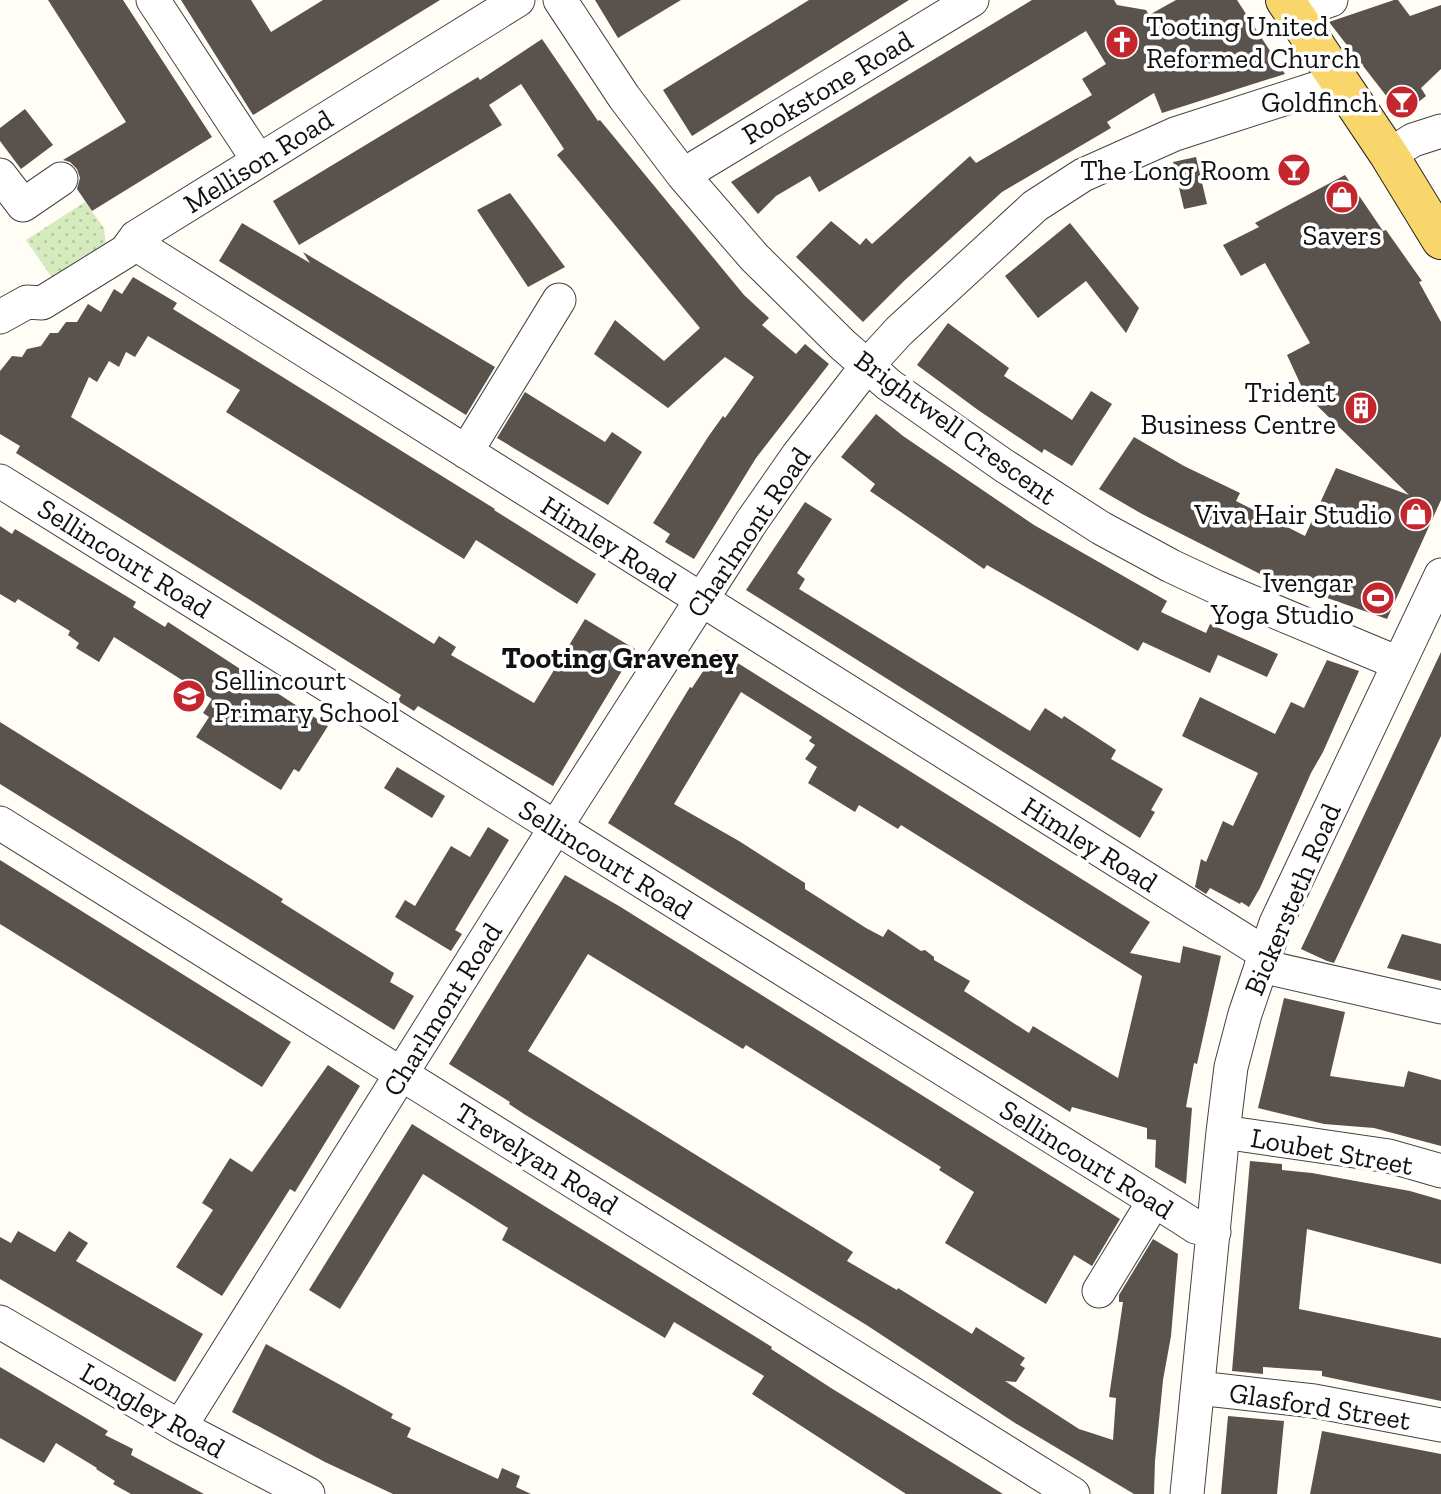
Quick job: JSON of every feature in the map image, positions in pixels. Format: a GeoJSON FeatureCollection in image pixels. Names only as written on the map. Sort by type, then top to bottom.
{"type":"FeatureCollection","features":[{"type":"Feature","properties":{"kind":"main road"},"geometry":{"type":"LineString","coordinates":[[1289,6],[1389,155],[1441,240]]}},
{"type":"Feature","properties":{"kind":"street"},"geometry":{"type":"LineString","coordinates":[[153,0],[258,160]]}},
{"type":"Feature","properties":{"kind":"street","name":"Mellison Road"},"geometry":{"type":"LineString","coordinates":[[9,312],[27,302],[42,303],[126,251],[136,237],[518,0]]}},
{"type":"Feature","properties":{"kind":"street","name":"Brightwell Crescent"},"geometry":{"type":"LineString","coordinates":[[560,0],[624,97],[683,175],[754,257],[889,385],[1003,465],[1113,534],[1216,587],[1398,663]]}},
{"type":"Feature","properties":{"kind":"street","name":"Rookstone Road"},"geometry":{"type":"LineString","coordinates":[[683,175],[972,0]]}},
{"type":"Feature","properties":{"kind":"street"},"geometry":{"type":"LineString","coordinates":[[1289,6],[1331,0]]}},
{"type":"Feature","properties":{"kind":"street","name":"Charlmont Road"},"geometry":{"type":"LineString","coordinates":[[180,1427],[555,828],[752,521],[798,455],[867,366],[899,331],[1035,206],[1083,175],[1175,134],[1339,81]]}},
{"type":"Feature","properties":{"kind":"street"},"geometry":{"type":"LineString","coordinates":[[1389,155],[1413,140],[1441,131]]}},
{"type":"Feature","properties":{"kind":"street"},"geometry":{"type":"LineString","coordinates":[[0,175],[23,205],[61,179]]}},
{"type":"Feature","properties":{"kind":"street","name":"Himley Road"},"geometry":{"type":"LineString","coordinates":[[136,237],[145,250],[1264,960],[1441,1007]]}},
{"type":"Feature","properties":{"kind":"street"},"geometry":{"type":"LineString","coordinates":[[466,452],[559,300]]}},
{"type":"Feature","properties":{"kind":"street","name":"Sellincourt Road"},"geometry":{"type":"LineString","coordinates":[[0,481],[1196,1227],[1214,1232]]}},
{"type":"Feature","properties":{"kind":"street","name":"Bickersteth Road"},"geometry":{"type":"LineString","coordinates":[[1187,1494],[1223,1132],[1231,1066],[1245,1014],[1287,899],[1441,575]]}},
{"type":"Feature","properties":{"kind":"street","name":"Trevelyan Road"},"geometry":{"type":"LineString","coordinates":[[0,823],[1073,1494]]}},
{"type":"Feature","properties":{"kind":"street","name":"Loubet Street"},"geometry":{"type":"LineString","coordinates":[[1223,1132],[1389,1156],[1441,1171]]}},
{"type":"Feature","properties":{"kind":"street"},"geometry":{"type":"LineString","coordinates":[[1099,1291],[1154,1201]]}},
{"type":"Feature","properties":{"kind":"street","name":"Longley Road"},"geometry":{"type":"LineString","coordinates":[[0,1322],[180,1427],[308,1494]]}},
{"type":"Feature","properties":{"kind":"street","name":"Glasford Street"},"geometry":{"type":"LineString","coordinates":[[1198,1388],[1314,1401],[1441,1425]]}},
{"type":"Feature","properties":{"kind":"green space"},"geometry":{"type":"Polygon","coordinates":[[[85,202],[104,228],[106,246],[53,279],[26,240],[85,202]]]}},
{"type":"Feature","properties":{"kind":"building"},"geometry":{"type":"Polygon","coordinates":[[[48,0],[123,0],[212,137],[92,211],[77,189],[80,178],[77,169],[70,162],[63,160],[126,122],[48,0]]]}},
{"type":"Feature","properties":{"kind":"building"},"geometry":{"type":"Polygon","coordinates":[[[181,0],[251,0],[271,32],[323,0],[440,0],[253,115],[181,0]]]}},
{"type":"Feature","properties":{"kind":"building"},"geometry":{"type":"Polygon","coordinates":[[[595,0],[681,0],[618,38],[595,0]]]}},
{"type":"Feature","properties":{"kind":"building"},"geometry":{"type":"Polygon","coordinates":[[[809,0],[909,0],[692,136],[663,90],[809,0]]]}},
{"type":"Feature","properties":{"kind":"building"},"geometry":{"type":"Polygon","coordinates":[[[1032,0],[1114,0],[1117,5],[1146,10],[1149,15],[1176,0],[1237,0],[1285,74],[1162,113],[1154,93],[1107,122],[1111,128],[1002,192],[863,322],[796,257],[831,221],[860,245],[866,238],[872,244],[970,156],[976,163],[1092,95],[1082,79],[1106,64],[1086,31],[819,192],[810,176],[776,196],[758,214],[731,182],[1032,0]]]}},
{"type":"Feature","properties":{"kind":"building"},"geometry":{"type":"Polygon","coordinates":[[[1398,0],[1410,16],[1441,5],[1441,69],[1421,88],[1426,96],[1406,112],[1398,111],[1329,22],[1398,0]]]}},
{"type":"Feature","properties":{"kind":"building"},"geometry":{"type":"Polygon","coordinates":[[[542,39],[598,121],[600,120],[744,295],[769,318],[762,325],[796,354],[805,344],[829,364],[756,458],[694,559],[665,542],[670,534],[653,523],[708,437],[754,377],[725,357],[668,408],[594,354],[615,320],[664,361],[700,328],[557,155],[564,149],[521,84],[489,105],[502,125],[299,245],[273,201],[478,77],[480,80],[542,39]]]}},
{"type":"Feature","properties":{"kind":"building"},"geometry":{"type":"Polygon","coordinates":[[[25,109],[53,145],[21,169],[0,141],[0,128],[25,109]]]}},
{"type":"Feature","properties":{"kind":"building"},"geometry":{"type":"Polygon","coordinates":[[[1196,157],[1207,204],[1184,209],[1173,162],[1196,157]]]}},
{"type":"Feature","properties":{"kind":"building"},"geometry":{"type":"Polygon","coordinates":[[[1345,175],[1383,231],[1386,230],[1422,281],[1419,282],[1441,322],[1441,500],[1387,619],[1279,581],[1278,583],[1142,514],[1099,489],[1134,437],[1184,466],[1240,493],[1236,501],[1305,536],[1336,468],[1409,495],[1305,394],[1287,355],[1310,343],[1265,263],[1241,276],[1223,245],[1259,227],[1255,223],[1345,175]]]}},
{"type":"Feature","properties":{"kind":"building"},"geometry":{"type":"Polygon","coordinates":[[[510,193],[565,267],[528,287],[477,210],[510,193]]]}},
{"type":"Feature","properties":{"kind":"building"},"geometry":{"type":"Polygon","coordinates":[[[242,223],[310,263],[303,252],[495,367],[466,415],[219,261],[242,223]]]}},
{"type":"Feature","properties":{"kind":"building"},"geometry":{"type":"Polygon","coordinates":[[[1070,223],[1139,308],[1126,333],[1086,281],[1038,318],[1005,276],[1070,223]]]}},
{"type":"Feature","properties":{"kind":"building"},"geometry":{"type":"Polygon","coordinates":[[[133,277],[177,303],[173,309],[596,574],[577,604],[476,540],[464,559],[226,412],[240,390],[148,336],[135,357],[126,352],[119,367],[109,361],[97,382],[89,377],[71,417],[434,644],[439,636],[456,647],[451,655],[534,703],[585,619],[635,649],[553,786],[418,706],[414,711],[398,701],[401,695],[16,453],[20,446],[0,434],[0,371],[12,356],[22,357],[27,349],[41,346],[50,333],[58,333],[66,322],[77,322],[88,304],[101,312],[114,289],[122,294],[133,277]]]}},
{"type":"Feature","properties":{"kind":"building"},"geometry":{"type":"Polygon","coordinates":[[[948,323],[1009,368],[1004,376],[1072,420],[1091,391],[1112,404],[1072,466],[1044,449],[1042,453],[917,365],[948,323]]]}},
{"type":"Feature","properties":{"kind":"building"},"geometry":{"type":"Polygon","coordinates":[[[525,392],[605,442],[612,432],[642,452],[608,505],[497,438],[525,392]]]}},
{"type":"Feature","properties":{"kind":"building"},"geometry":{"type":"Polygon","coordinates":[[[876,414],[903,436],[1034,525],[1167,601],[1161,612],[1206,633],[1210,624],[1278,654],[1267,677],[1218,655],[1210,673],[1143,642],[1138,651],[987,565],[984,569],[870,491],[875,484],[841,457],[876,414]]]}},
{"type":"Feature","properties":{"kind":"building"},"geometry":{"type":"Polygon","coordinates":[[[805,502],[832,519],[797,573],[805,579],[799,589],[1030,731],[1045,708],[1062,719],[1064,716],[1116,750],[1111,759],[1163,789],[1151,810],[1155,812],[1140,838],[746,590],[805,502]]]}},
{"type":"Feature","properties":{"kind":"building"},"geometry":{"type":"Polygon","coordinates":[[[0,526],[12,534],[15,529],[136,602],[133,607],[165,627],[168,622],[328,726],[299,772],[294,769],[281,790],[196,737],[209,717],[203,713],[212,699],[114,637],[99,662],[76,648],[79,643],[68,635],[70,631],[18,599],[15,603],[0,594],[0,526]]]}},
{"type":"Feature","properties":{"kind":"building"},"geometry":{"type":"Polygon","coordinates":[[[717,650],[1150,922],[1130,953],[1180,963],[1183,946],[1221,956],[1197,1064],[1194,1063],[1186,1107],[1192,1108],[1186,1184],[1155,1167],[1156,1140],[1147,1139],[1147,1128],[1072,1107],[1070,1112],[608,823],[690,687],[692,688],[717,650]],[[741,692],[674,804],[805,883],[805,889],[866,928],[883,937],[888,929],[921,951],[925,950],[934,960],[970,981],[964,991],[1029,1033],[1033,1026],[1118,1078],[1142,976],[901,825],[898,829],[859,805],[855,812],[808,783],[817,767],[805,759],[815,745],[809,741],[812,737],[741,692]]]}},
{"type":"Feature","properties":{"kind":"building"},"geometry":{"type":"Polygon","coordinates":[[[1441,652],[1441,736],[1334,963],[1327,961],[1301,949],[1441,652]]]}},
{"type":"Feature","properties":{"kind":"building"},"geometry":{"type":"Polygon","coordinates":[[[1327,660],[1359,671],[1260,888],[1249,907],[1210,888],[1206,894],[1195,887],[1201,859],[1206,862],[1223,821],[1233,826],[1258,773],[1182,736],[1200,697],[1275,734],[1291,702],[1304,708],[1327,660]]]}},
{"type":"Feature","properties":{"kind":"building"},"geometry":{"type":"Polygon","coordinates":[[[0,722],[283,899],[281,902],[394,973],[390,982],[414,996],[394,1030],[0,784],[0,722]]]}},
{"type":"Feature","properties":{"kind":"building"},"geometry":{"type":"Polygon","coordinates":[[[397,767],[445,796],[432,818],[384,788],[397,767]]]}},
{"type":"Feature","properties":{"kind":"building"},"geometry":{"type":"Polygon","coordinates":[[[488,827],[509,840],[455,930],[462,934],[451,951],[395,917],[405,900],[415,906],[451,846],[470,857],[488,827]]]}},
{"type":"Feature","properties":{"kind":"building"},"geometry":{"type":"Polygon","coordinates":[[[0,860],[291,1042],[262,1087],[0,924],[0,860]]]}},
{"type":"Feature","properties":{"kind":"building"},"geometry":{"type":"Polygon","coordinates":[[[565,875],[1120,1219],[1092,1266],[1074,1255],[1046,1304],[945,1243],[974,1192],[939,1170],[941,1167],[746,1045],[743,1049],[588,954],[528,1051],[853,1252],[847,1261],[897,1290],[898,1288],[972,1334],[976,1327],[1025,1358],[1020,1365],[1025,1368],[1016,1382],[1005,1381],[1079,1429],[1113,1440],[1116,1398],[1109,1397],[1123,1302],[1119,1302],[1119,1295],[1153,1239],[1178,1254],[1171,1336],[1163,1380],[1154,1494],[1134,1494],[1015,1423],[868,1326],[524,1114],[509,1104],[510,1102],[449,1064],[565,875]]]}},
{"type":"Feature","properties":{"kind":"building"},"geometry":{"type":"Polygon","coordinates":[[[1402,934],[1441,944],[1441,981],[1387,968],[1402,934]]]}},
{"type":"Feature","properties":{"kind":"building"},"geometry":{"type":"Polygon","coordinates":[[[1284,998],[1345,1012],[1330,1076],[1404,1087],[1408,1071],[1441,1080],[1441,1146],[1374,1128],[1324,1124],[1258,1108],[1284,998]]]}},
{"type":"Feature","properties":{"kind":"building"},"geometry":{"type":"Polygon","coordinates":[[[328,1065],[360,1086],[295,1192],[290,1189],[222,1296],[176,1267],[213,1210],[202,1203],[230,1158],[252,1172],[328,1065]]]}},
{"type":"Feature","properties":{"kind":"building"},"geometry":{"type":"Polygon","coordinates":[[[412,1124],[1003,1494],[906,1494],[752,1394],[764,1376],[674,1322],[665,1338],[502,1240],[508,1228],[423,1174],[340,1309],[309,1290],[412,1124]]]}},
{"type":"Feature","properties":{"kind":"building"},"geometry":{"type":"Polygon","coordinates":[[[1250,1161],[1282,1164],[1282,1170],[1410,1191],[1441,1200],[1441,1264],[1307,1229],[1299,1309],[1441,1338],[1441,1401],[1322,1376],[1322,1371],[1263,1367],[1263,1374],[1232,1371],[1250,1161]]]}},
{"type":"Feature","properties":{"kind":"building"},"geometry":{"type":"Polygon","coordinates":[[[18,1231],[55,1252],[69,1231],[88,1243],[76,1261],[203,1334],[175,1382],[0,1279],[0,1237],[11,1243],[18,1231]]]}},
{"type":"Feature","properties":{"kind":"building"},"geometry":{"type":"Polygon","coordinates":[[[266,1344],[393,1414],[391,1418],[411,1428],[407,1437],[498,1479],[502,1468],[520,1476],[516,1487],[531,1494],[393,1494],[325,1462],[232,1412],[266,1344]]]}},
{"type":"Feature","properties":{"kind":"building"},"geometry":{"type":"Polygon","coordinates":[[[0,1367],[108,1431],[105,1435],[133,1449],[131,1455],[204,1494],[131,1494],[113,1484],[115,1481],[97,1468],[56,1443],[44,1463],[0,1438],[0,1367]]]}},
{"type":"Feature","properties":{"kind":"building"},"geometry":{"type":"Polygon","coordinates":[[[1228,1416],[1284,1421],[1277,1494],[1221,1494],[1228,1416]]]}},
{"type":"Feature","properties":{"kind":"building"},"geometry":{"type":"Polygon","coordinates":[[[1322,1431],[1441,1454],[1441,1494],[1310,1494],[1322,1431]]]}},
{"type":"Feature","properties":{"kind":"place","name":"Tooting United Reformed Church"},"geometry":{"type":"Point","coordinates":[1122,42]}},
{"type":"Feature","properties":{"kind":"place","name":"Goldfinch"},"geometry":{"type":"Point","coordinates":[1402,102]}},
{"type":"Feature","properties":{"kind":"place","name":"The Long Room"},"geometry":{"type":"Point","coordinates":[1294,170]}},
{"type":"Feature","properties":{"kind":"place","name":"Savers"},"geometry":{"type":"Point","coordinates":[1342,197]}},
{"type":"Feature","properties":{"kind":"place","name":"Trident Business Centre"},"geometry":{"type":"Point","coordinates":[1361,408]}},
{"type":"Feature","properties":{"kind":"place","name":"Viva Hair Studio"},"geometry":{"type":"Point","coordinates":[1416,514]}},
{"type":"Feature","properties":{"kind":"place","name":"Ivengar Yoga Studio"},"geometry":{"type":"Point","coordinates":[1378,598]}},
{"type":"Feature","properties":{"kind":"place","name":"Sellincourt Primary School"},"geometry":{"type":"Point","coordinates":[189,696]}},
{"type":"Feature","properties":{"kind":"district","name":"Tooting Graveney"},"geometry":{"type":"Point","coordinates":[620,658]}}]}
